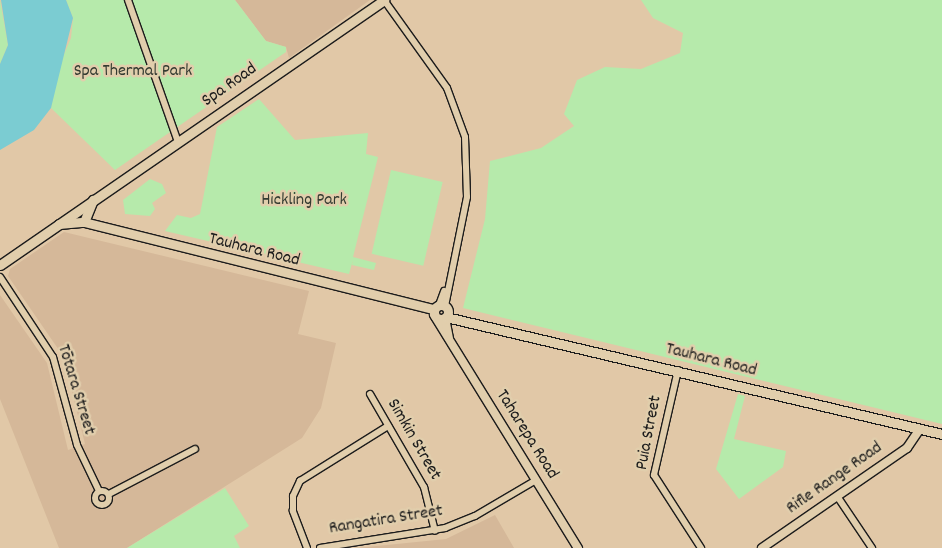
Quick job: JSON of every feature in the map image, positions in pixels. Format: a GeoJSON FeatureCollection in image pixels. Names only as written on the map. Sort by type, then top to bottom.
{"type":"FeatureCollection","features":[{"type":"Feature","properties":{"kind":"main road","name":"Spa Road"},"geometry":{"type":"LineString","coordinates":[[0,265],[384,0]]}},
{"type":"Feature","properties":{"kind":"main road"},"geometry":{"type":"LineString","coordinates":[[59,224],[84,222],[95,198]]}},
{"type":"Feature","properties":{"kind":"main road","name":"Tauhara Road"},"geometry":{"type":"LineString","coordinates":[[84,222],[417,307],[942,434]]}},
{"type":"Feature","properties":{"kind":"street"},"geometry":{"type":"LineString","coordinates":[[128,0],[178,142]]}},
{"type":"Feature","properties":{"kind":"street"},"geometry":{"type":"LineString","coordinates":[[384,0],[447,88],[463,128],[467,197],[441,312]]}},
{"type":"Feature","properties":{"kind":"street","name":"Tōtara Street"},"geometry":{"type":"LineString","coordinates":[[0,277],[53,357],[77,445],[99,491],[95,498],[100,505],[109,501],[109,494],[195,449]]}},
{"type":"Feature","properties":{"kind":"street","name":"Taharepa Road"},"geometry":{"type":"LineString","coordinates":[[441,312],[449,338],[578,548]]}},
{"type":"Feature","properties":{"kind":"street","name":"Puia Street"},"geometry":{"type":"LineString","coordinates":[[678,370],[654,475],[701,548]]}},
{"type":"Feature","properties":{"kind":"street","name":"Simkin Street"},"geometry":{"type":"LineString","coordinates":[[370,394],[424,486],[435,531]]}},
{"type":"Feature","properties":{"kind":"street"},"geometry":{"type":"LineString","coordinates":[[307,548],[293,511],[293,496],[300,481],[388,426]]}},
{"type":"Feature","properties":{"kind":"street","name":"Rifle Range Road"},"geometry":{"type":"LineString","coordinates":[[762,548],[907,448],[920,429]]}},
{"type":"Feature","properties":{"kind":"street","name":"Rangatira Street"},"geometry":{"type":"LineString","coordinates":[[320,548],[435,531],[475,516],[536,480]]}},
{"type":"Feature","properties":{"kind":"street"},"geometry":{"type":"LineString","coordinates":[[99,491],[109,494]]}},
{"type":"Feature","properties":{"kind":"street"},"geometry":{"type":"LineString","coordinates":[[838,496],[872,548]]}},
{"type":"Feature","properties":{"kind":"shaded area"},"geometry":{"type":"Polygon","coordinates":[[[235,0],[370,0],[289,58],[286,47],[266,41],[235,0]]]}},
{"type":"Feature","properties":{"kind":"shaded area"},"geometry":{"type":"Polygon","coordinates":[[[64,232],[309,291],[298,334],[336,343],[321,408],[302,438],[127,548],[59,548],[0,399],[0,295],[47,363],[68,450],[85,444],[63,356],[8,276],[10,269],[64,232]]]}},
{"type":"Feature","properties":{"kind":"shaded area"},"geometry":{"type":"Polygon","coordinates":[[[495,515],[514,548],[357,548],[446,539],[495,515]]]}},
{"type":"Feature","properties":{"kind":"green space"},"geometry":{"type":"Polygon","coordinates":[[[0,0],[8,45],[0,64],[0,0]]]}},
{"type":"Feature","properties":{"kind":"green space","name":"Spa Thermal Park"},"geometry":{"type":"Polygon","coordinates":[[[66,0],[235,0],[266,41],[286,47],[286,52],[115,170],[51,108],[59,66],[71,38],[73,18],[66,0]]]}},
{"type":"Feature","properties":{"kind":"green space"},"geometry":{"type":"Polygon","coordinates":[[[641,0],[942,0],[942,424],[463,308],[485,219],[490,161],[541,148],[574,126],[564,114],[577,80],[605,67],[641,69],[680,53],[683,33],[653,18],[641,0]]]}},
{"type":"Feature","properties":{"kind":"green space","name":"Hickling Park"},"geometry":{"type":"Polygon","coordinates":[[[259,99],[295,140],[368,133],[366,154],[378,157],[353,257],[376,263],[374,270],[352,265],[353,260],[349,274],[165,231],[177,215],[191,218],[200,214],[217,127],[259,99]]]}},
{"type":"Feature","properties":{"kind":"green space"},"geometry":{"type":"Polygon","coordinates":[[[391,170],[443,182],[423,266],[372,254],[391,170]]]}},
{"type":"Feature","properties":{"kind":"green space"},"geometry":{"type":"Polygon","coordinates":[[[150,179],[162,184],[166,193],[152,203],[155,209],[150,216],[125,214],[123,200],[150,179]]]}},
{"type":"Feature","properties":{"kind":"green space"},"geometry":{"type":"Polygon","coordinates":[[[738,394],[745,396],[734,439],[786,451],[783,467],[739,499],[716,469],[738,394]]]}},
{"type":"Feature","properties":{"kind":"green space"},"geometry":{"type":"Polygon","coordinates":[[[225,488],[249,526],[234,536],[240,548],[127,548],[225,488]]]}},
{"type":"Feature","properties":{"kind":"water"},"geometry":{"type":"Polygon","coordinates":[[[1,0],[66,0],[73,18],[51,108],[34,130],[0,150],[0,64],[8,45],[1,0]]]}}]}
